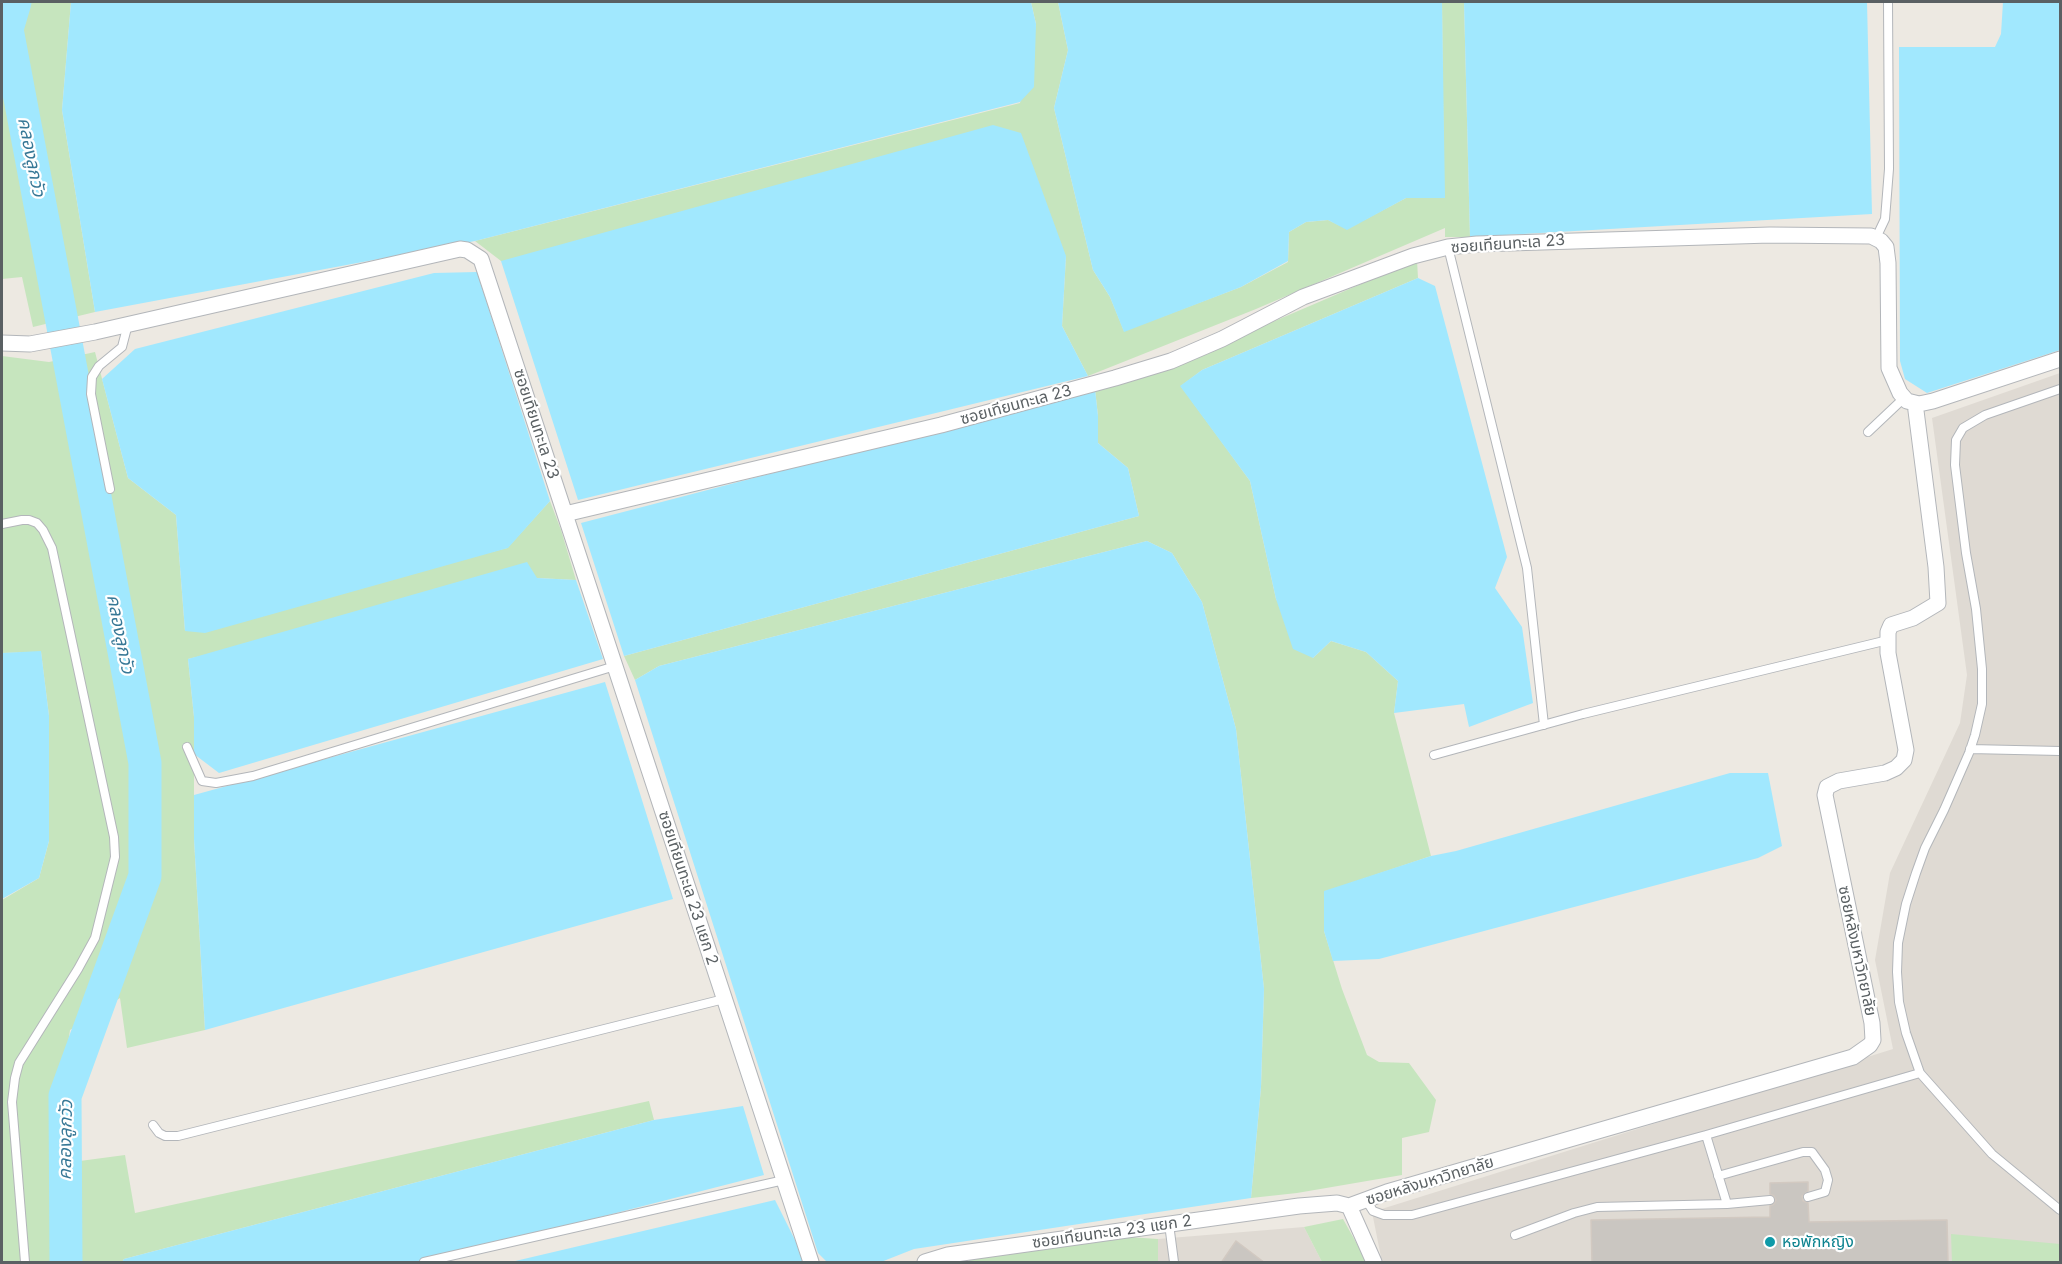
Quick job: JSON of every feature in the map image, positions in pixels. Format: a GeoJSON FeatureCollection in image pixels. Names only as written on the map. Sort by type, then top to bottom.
{"type":"FeatureCollection","features":[{"type":"Feature","properties":{"kind":"street","name":"ซอยเทียนทะเล 23"},"geometry":{"type":"LineString","coordinates":[[2,343],[30,344],[95,332],[449,252],[467,250],[481,259],[485,268],[565,514],[940,425],[1115,378],[1171,361],[1192,352],[1303,297],[1413,256],[1448,247],[1527,241],[1770,235],[1847,235],[1876,238]]}},
{"type":"Feature","properties":{"kind":"street"},"geometry":{"type":"LineString","coordinates":[[1876,238],[1886,247],[1888,263],[1889,368],[1895,385],[1909,401],[1936,567],[1938,603],[1913,618],[1891,625],[1888,640]]}},
{"type":"Feature","properties":{"kind":"street"},"geometry":{"type":"LineString","coordinates":[[1909,401],[1933,401],[2061,358]]}},
{"type":"Feature","properties":{"kind":"street","name":"ซอยเทียนทะเล 23 แยก 2"},"geometry":{"type":"LineString","coordinates":[[565,514],[811,1263]]}},
{"type":"Feature","properties":{"kind":"street","name":"ซอยหลังมหาวิทยาลัย"},"geometry":{"type":"LineString","coordinates":[[1299,1206],[1343,1205],[1366,1200],[1853,1057],[1870,1045],[1873,1040],[1872,1023],[1825,795],[1827,787],[1839,781],[1885,773],[1896,768],[1904,760],[1906,750],[1888,653],[1888,640]]}},
{"type":"Feature","properties":{"kind":"street"},"geometry":{"type":"LineString","coordinates":[[1343,1205],[1374,1263]]}},
{"type":"Feature","properties":{"kind":"street","name":"ซอยเทียนทะเล 23 แยก 2"},"geometry":{"type":"LineString","coordinates":[[925,1263],[948,1255],[1299,1206]]}},
{"type":"Feature","properties":{"kind":"lane"},"geometry":{"type":"LineString","coordinates":[[1876,238],[1885,219],[1889,169],[1888,2]]}},
{"type":"Feature","properties":{"kind":"lane"},"geometry":{"type":"LineString","coordinates":[[1448,247],[1527,568],[1544,725]]}},
{"type":"Feature","properties":{"kind":"lane"},"geometry":{"type":"LineString","coordinates":[[110,489],[91,394],[92,377],[99,366],[122,347],[128,324]]}},
{"type":"Feature","properties":{"kind":"lane"},"geometry":{"type":"LineString","coordinates":[[2061,389],[1985,415],[1962,428],[1956,440],[1955,465],[1966,553],[1976,609],[1982,669],[1982,704],[1970,749],[1916,873],[1906,904],[1898,943],[1896,972],[1899,1002],[1906,1033],[1920,1073],[1992,1154],[2061,1210]]}},
{"type":"Feature","properties":{"kind":"lane"},"geometry":{"type":"LineString","coordinates":[[1868,432],[1909,401]]}},
{"type":"Feature","properties":{"kind":"lane"},"geometry":{"type":"LineString","coordinates":[[2,524],[29,519],[43,530],[52,548],[114,837],[115,857],[95,938],[19,1063],[15,1078],[12,1102],[25,1263]]}},
{"type":"Feature","properties":{"kind":"lane"},"geometry":{"type":"LineString","coordinates":[[1434,755],[1544,725],[1888,640]]}},
{"type":"Feature","properties":{"kind":"lane"},"geometry":{"type":"LineString","coordinates":[[187,747],[202,781],[216,783],[253,776],[615,666]]}},
{"type":"Feature","properties":{"kind":"lane"},"geometry":{"type":"LineString","coordinates":[[1970,749],[2061,751]]}},
{"type":"Feature","properties":{"kind":"lane"},"geometry":{"type":"LineString","coordinates":[[153,1125],[159,1133],[165,1136],[178,1136],[724,999]]}},
{"type":"Feature","properties":{"kind":"lane"},"geometry":{"type":"LineString","coordinates":[[1366,1200],[1373,1211],[1384,1215],[1412,1215],[1706,1135],[1920,1073]]}},
{"type":"Feature","properties":{"kind":"lane"},"geometry":{"type":"LineString","coordinates":[[1706,1135],[1727,1204]]}},
{"type":"Feature","properties":{"kind":"lane"},"geometry":{"type":"LineString","coordinates":[[1718,1176],[1803,1152],[1812,1152],[1825,1170],[1828,1180],[1825,1192],[1808,1197]]}},
{"type":"Feature","properties":{"kind":"lane"},"geometry":{"type":"LineString","coordinates":[[424,1263],[783,1180]]}},
{"type":"Feature","properties":{"kind":"lane"},"geometry":{"type":"LineString","coordinates":[[1515,1235],[1597,1207],[1727,1204],[1770,1200]]}},
{"type":"Feature","properties":{"kind":"lane"},"geometry":{"type":"LineString","coordinates":[[1169,1224],[1174,1263]]}},
{"type":"Feature","properties":{"kind":"shaded area"},"geometry":{"type":"Polygon","coordinates":[[[2060,373],[2060,1262],[1382,1262],[1372,1212],[1893,1049],[1875,960],[1890,873],[1960,723],[1967,675],[1932,418],[2060,373]]]}},
{"type":"Feature","properties":{"kind":"shaded area"},"geometry":{"type":"Polygon","coordinates":[[[1304,1227],[1322,1262],[1158,1262],[1158,1239],[1304,1227]]]}},
{"type":"Feature","properties":{"kind":"green space"},"geometry":{"type":"Polygon","coordinates":[[[2,2],[71,2],[62,110],[95,312],[33,327],[22,277],[2,279],[2,2]]]}},
{"type":"Feature","properties":{"kind":"green space"},"geometry":{"type":"Polygon","coordinates":[[[1031,2],[1058,2],[1068,50],[1054,108],[1093,270],[1110,297],[1124,331],[1241,287],[1288,262],[1289,232],[1306,222],[1328,220],[1347,229],[1406,198],[1444,197],[1442,2],[1464,2],[1470,237],[1445,237],[1445,228],[1256,309],[1088,376],[1062,326],[1066,256],[501,261],[475,241],[1020,103],[1036,24],[1031,2]]]}},
{"type":"Feature","properties":{"kind":"green space"},"geometry":{"type":"Polygon","coordinates":[[[1417,260],[1418,278],[1202,370],[1181,386],[1250,481],[1276,599],[1313,658],[1331,641],[1366,652],[1398,681],[1394,713],[1431,856],[1324,892],[1324,931],[1342,989],[1367,1055],[1379,1062],[1409,1063],[1436,1100],[1429,1132],[1402,1138],[1402,1175],[1297,1193],[1251,1198],[1261,1087],[1264,989],[1236,729],[1202,602],[1172,553],[1147,541],[659,666],[635,680],[624,656],[1139,516],[1128,468],[1098,443],[1095,389],[1186,359],[1417,260]]]}},
{"type":"Feature","properties":{"kind":"green space"},"geometry":{"type":"Polygon","coordinates":[[[95,352],[128,478],[176,515],[185,631],[507,548],[550,501],[576,580],[537,578],[188,659],[194,717],[194,839],[205,1030],[127,1048],[120,998],[70,1030],[50,1165],[125,1155],[135,1213],[649,1101],[654,1120],[124,1259],[122,1262],[2,1262],[2,900],[39,878],[49,841],[49,716],[41,652],[2,653],[2,356],[49,362],[95,352]]]}},
{"type":"Feature","properties":{"kind":"green space"},"geometry":{"type":"Polygon","coordinates":[[[1343,1219],[1367,1262],[1322,1262],[1304,1227],[1343,1219]]]}},
{"type":"Feature","properties":{"kind":"green space"},"geometry":{"type":"Polygon","coordinates":[[[1951,1234],[2060,1244],[2060,1262],[1952,1262],[1951,1234]]]}},
{"type":"Feature","properties":{"kind":"green space"},"geometry":{"type":"Polygon","coordinates":[[[1128,1237],[1158,1239],[1158,1262],[969,1262],[969,1259],[1128,1237]]]}},
{"type":"Feature","properties":{"kind":"water"},"geometry":{"type":"Polygon","coordinates":[[[71,2],[1031,2],[1036,24],[1034,87],[1020,102],[475,241],[95,312],[62,110],[71,2]]]}},
{"type":"Feature","properties":{"kind":"water"},"geometry":{"type":"Polygon","coordinates":[[[1058,2],[1442,2],[1445,198],[1406,198],[1347,230],[1328,220],[1306,222],[1289,232],[1288,261],[1241,287],[1124,332],[1110,297],[1093,270],[1054,108],[1068,50],[1058,2]]]}},
{"type":"Feature","properties":{"kind":"water"},"geometry":{"type":"Polygon","coordinates":[[[1464,2],[1867,2],[1872,214],[1470,237],[1464,2]]]}},
{"type":"Feature","properties":{"kind":"water"},"geometry":{"type":"Polygon","coordinates":[[[2003,2],[2060,2],[2060,350],[1927,393],[1905,379],[1900,361],[1899,47],[1995,47],[2001,34],[2003,2]]]}},
{"type":"Feature","properties":{"kind":"water"},"geometry":{"type":"Polygon","coordinates":[[[993,125],[1021,133],[1066,256],[1062,326],[1088,376],[578,500],[501,261],[993,125]]]}},
{"type":"Feature","properties":{"kind":"water"},"geometry":{"type":"Polygon","coordinates":[[[477,272],[550,501],[508,548],[205,633],[185,631],[176,515],[128,478],[102,379],[135,349],[434,273],[477,272]]]}},
{"type":"Feature","properties":{"kind":"water"},"geometry":{"type":"Polygon","coordinates":[[[1418,278],[1435,286],[1507,557],[1495,588],[1522,627],[1533,703],[1469,727],[1464,704],[1394,713],[1398,681],[1366,652],[1331,641],[1313,658],[1293,649],[1276,599],[1250,481],[1180,386],[1202,370],[1418,278]]]}},
{"type":"Feature","properties":{"kind":"water"},"geometry":{"type":"Polygon","coordinates":[[[1095,389],[1098,443],[1128,468],[1139,516],[624,656],[581,523],[1095,389]]]}},
{"type":"Feature","properties":{"kind":"water"},"geometry":{"type":"Polygon","coordinates":[[[1147,541],[1172,553],[1202,602],[1236,729],[1264,989],[1261,1087],[1251,1198],[914,1249],[881,1262],[827,1262],[818,1253],[635,680],[659,666],[1147,541]]]}},
{"type":"Feature","properties":{"kind":"water"},"geometry":{"type":"Polygon","coordinates":[[[527,562],[537,578],[576,580],[603,659],[219,773],[194,754],[194,717],[188,659],[527,562]]]}},
{"type":"Feature","properties":{"kind":"water"},"geometry":{"type":"Polygon","coordinates":[[[41,651],[49,716],[49,841],[39,878],[2,899],[2,653],[41,651]]]}},
{"type":"Feature","properties":{"kind":"water"},"geometry":{"type":"Polygon","coordinates":[[[605,682],[673,899],[205,1030],[194,839],[194,795],[605,682]]]}},
{"type":"Feature","properties":{"kind":"water"},"geometry":{"type":"Polygon","coordinates":[[[1730,773],[1768,773],[1782,846],[1758,858],[1379,959],[1333,961],[1324,931],[1324,891],[1431,856],[1456,851],[1730,773]]]}},
{"type":"Feature","properties":{"kind":"water"},"geometry":{"type":"Polygon","coordinates":[[[743,1106],[764,1175],[425,1262],[122,1262],[124,1259],[654,1120],[743,1106]]]}},
{"type":"Feature","properties":{"kind":"water"},"geometry":{"type":"Polygon","coordinates":[[[775,1200],[806,1262],[511,1262],[775,1200]]]}},
{"type":"Feature","properties":{"kind":"building","name":"หอพักหญิง"},"geometry":{"type":"Polygon","coordinates":[[[1808,1182],[1808,1191],[1802,1196],[1803,1201],[1808,1203],[1809,1222],[1947,1220],[1948,1263],[1592,1263],[1591,1220],[1770,1217],[1770,1206],[1776,1200],[1770,1194],[1770,1183],[1808,1182]]]}},
{"type":"Feature","properties":{"kind":"building"},"geometry":{"type":"Polygon","coordinates":[[[1236,1241],[1265,1263],[1221,1263],[1236,1241]]]}},
{"type":"Feature","properties":{"kind":"waterway","name":"คลองลูกวัว"},"geometry":{"type":"LineString","coordinates":[[15,2],[7,29],[145,763],[145,876],[65,1096],[66,1262]]}},
{"type":"Feature","properties":{"kind":"place","name":"หอพักหญิง"},"geometry":{"type":"Point","coordinates":[1770,1242]}}]}
